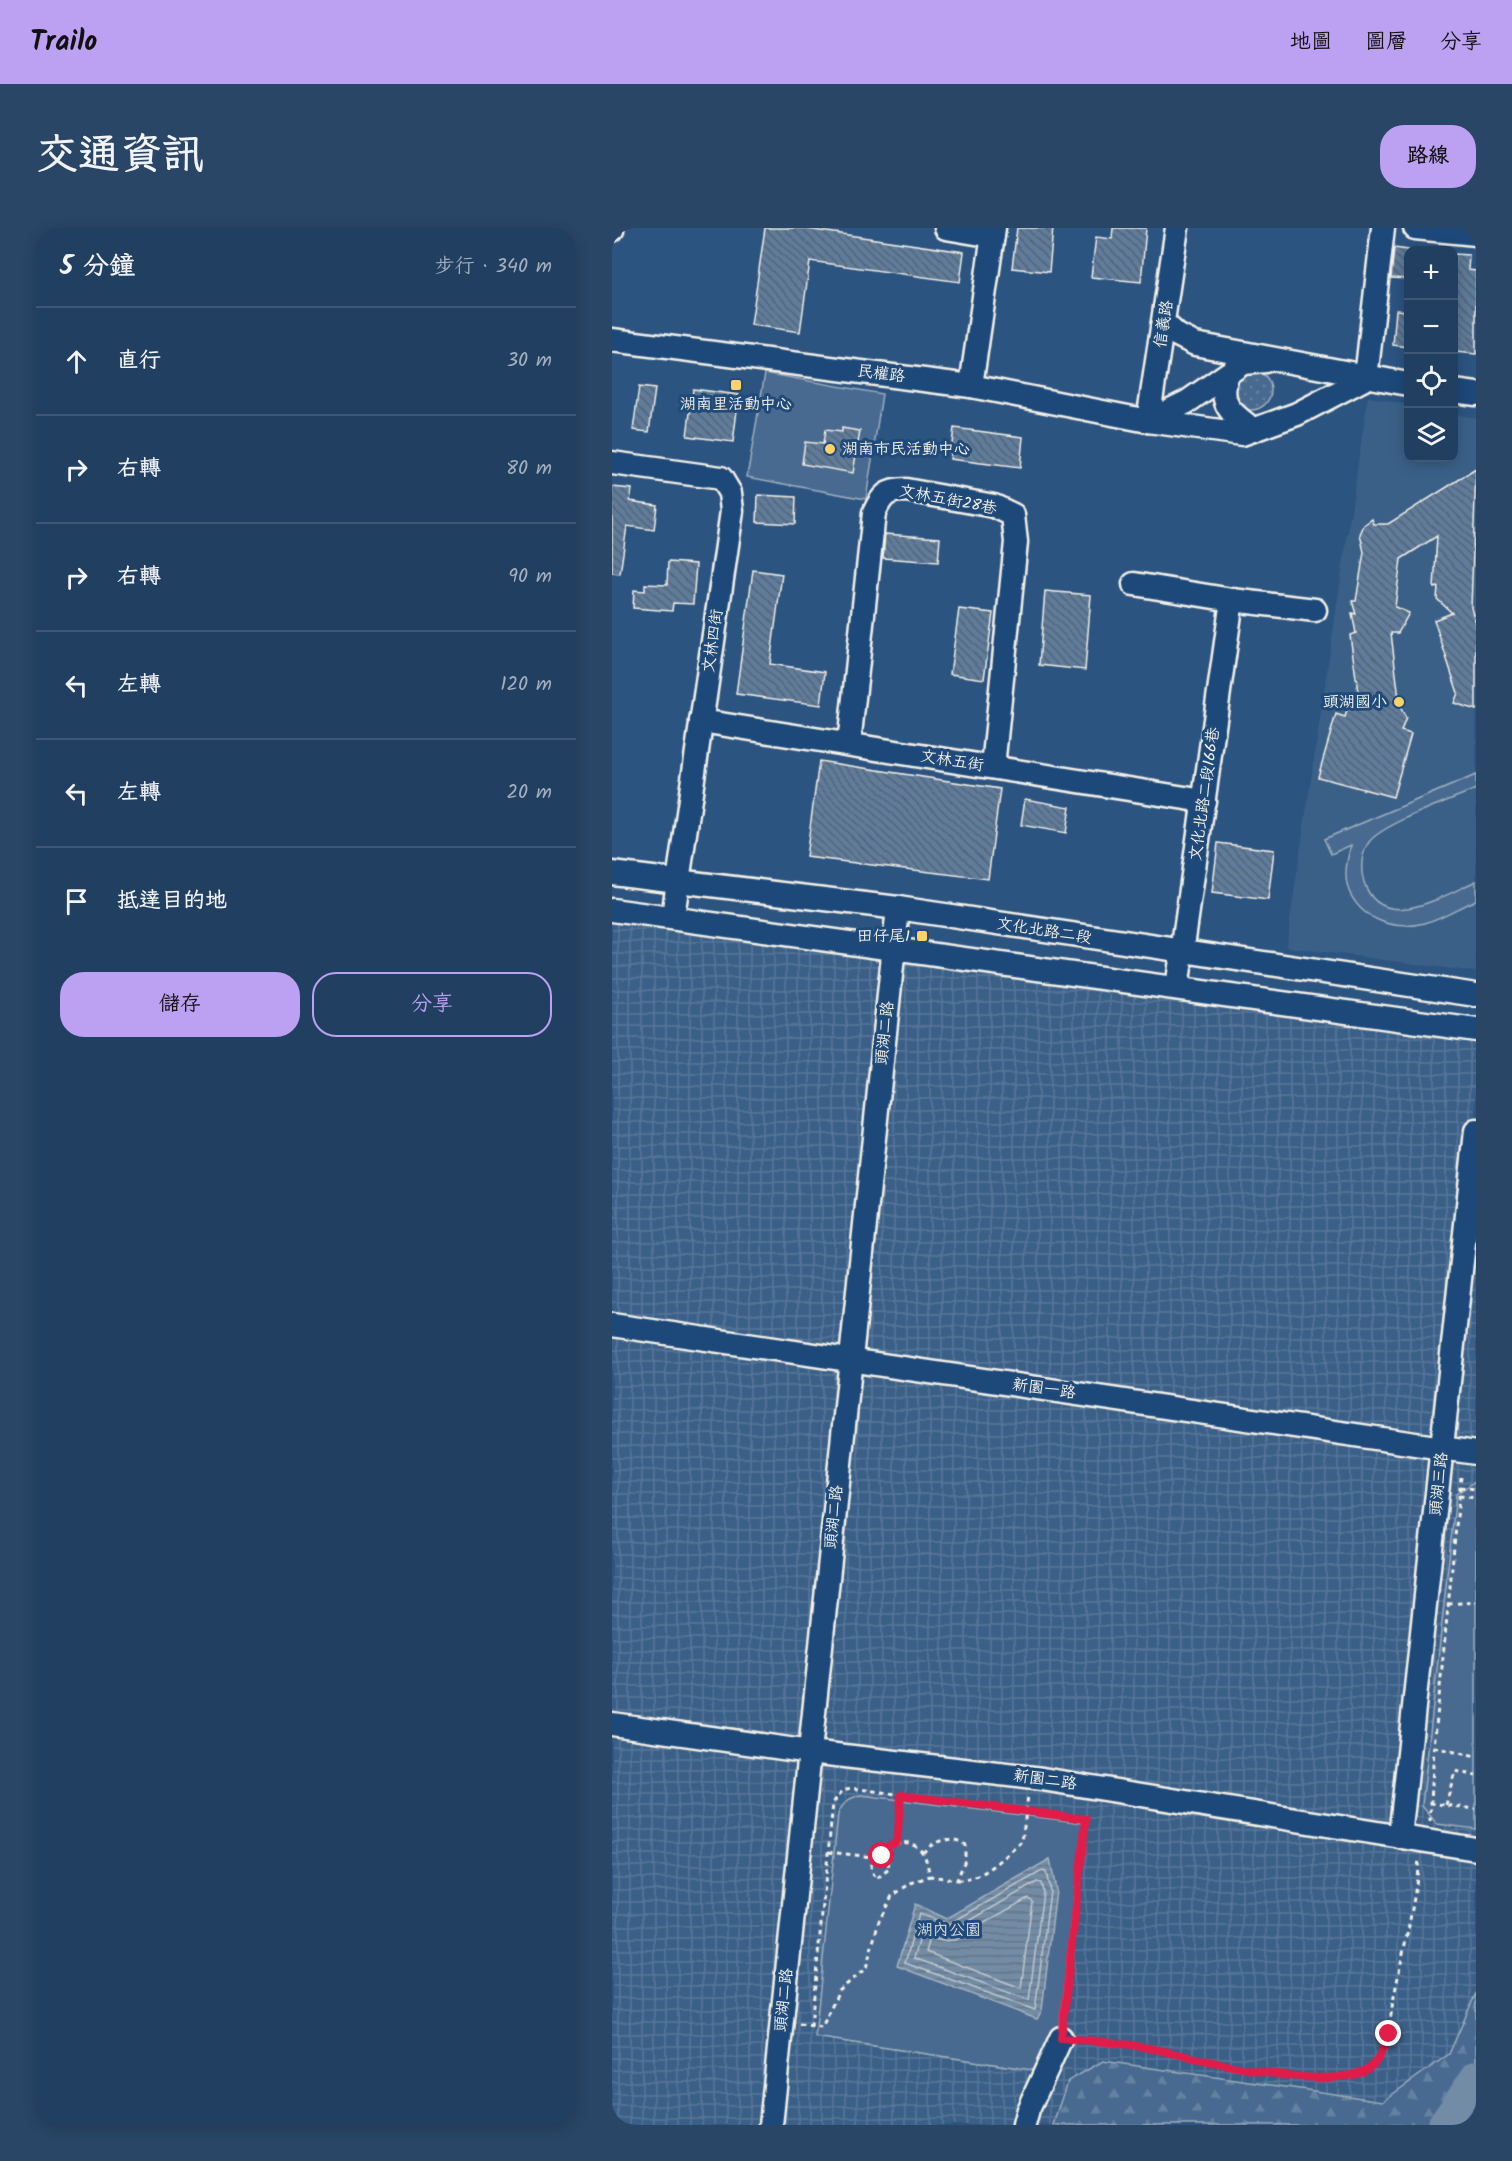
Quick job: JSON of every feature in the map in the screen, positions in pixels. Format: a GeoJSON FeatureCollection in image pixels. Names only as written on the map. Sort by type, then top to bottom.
{"type":"FeatureCollection","features":[{"type":"Feature","properties":{"kind":"street"},"geometry":{"type":"LineString","coordinates":[[946,228],[993,232],[971,386]]}},
{"type":"Feature","properties":{"kind":"street","name":"信義路"},"geometry":{"type":"LineString","coordinates":[[1148,420],[1165,324],[1177,228]]}},
{"type":"Feature","properties":{"kind":"street"},"geometry":{"type":"LineString","coordinates":[[1366,378],[1383,228]]}},
{"type":"Feature","properties":{"kind":"street"},"geometry":{"type":"LineString","coordinates":[[1415,228],[1476,234]]}},
{"type":"Feature","properties":{"kind":"street"},"geometry":{"type":"LineString","coordinates":[[1165,324],[1177,335],[1195,344],[1404,383]]}},
{"type":"Feature","properties":{"kind":"street","name":"民權路"},"geometry":{"type":"LineString","coordinates":[[612,340],[971,386],[1148,420],[1242,434],[1297,414],[1366,378]]}},
{"type":"Feature","properties":{"kind":"street"},"geometry":{"type":"LineString","coordinates":[[1148,420],[1186,402],[1243,363],[1276,359]]}},
{"type":"Feature","properties":{"kind":"street"},"geometry":{"type":"LineString","coordinates":[[1227,375],[1223,389],[1226,406],[1254,430]]}},
{"type":"Feature","properties":{"kind":"street"},"geometry":{"type":"LineString","coordinates":[[1458,392],[1476,394]]}},
{"type":"Feature","properties":{"kind":"street","name":"文林四街"},"geometry":{"type":"LineString","coordinates":[[612,464],[722,478],[730,493],[732,511],[673,916]]}},
{"type":"Feature","properties":{"kind":"street","name":"文林五街28巷"},"geometry":{"type":"LineString","coordinates":[[849,744],[874,513],[881,496],[892,490],[906,490],[994,506],[1013,515],[1016,542],[993,767]]}},
{"type":"Feature","properties":{"kind":"street"},"geometry":{"type":"LineString","coordinates":[[1134,584],[1232,600],[1315,610]]}},
{"type":"Feature","properties":{"kind":"street","name":"文化北路二段166巷"},"geometry":{"type":"LineString","coordinates":[[1177,988],[1232,600]]}},
{"type":"Feature","properties":{"kind":"street","name":"文林五街"},"geometry":{"type":"LineString","coordinates":[[701,721],[1204,801]]}},
{"type":"Feature","properties":{"kind":"street","name":"文化北路二段"},"geometry":{"type":"LineString","coordinates":[[612,873],[898,908],[1476,994]]}},
{"type":"Feature","properties":{"kind":"street","name":"頭湖二路"},"geometry":{"type":"LineString","coordinates":[[771,2125],[898,908]]}},
{"type":"Feature","properties":{"kind":"street"},"geometry":{"type":"LineString","coordinates":[[612,910],[673,916],[1476,1030]]}},
{"type":"Feature","properties":{"kind":"street","name":"頭湖三路"},"geometry":{"type":"LineString","coordinates":[[1400,1837],[1476,1131]]}},
{"type":"Feature","properties":{"kind":"street","name":"新園一路"},"geometry":{"type":"LineString","coordinates":[[612,1325],[1476,1453]]}},
{"type":"Feature","properties":{"kind":"street","name":"新園二路"},"geometry":{"type":"LineString","coordinates":[[612,1724],[810,1752],[1042,1779],[1476,1849]]}},
{"type":"Feature","properties":{"kind":"street"},"geometry":{"type":"LineString","coordinates":[[1024,2125],[1028,2110],[1061,2038]]}},
{"type":"Feature","properties":{"kind":"path"},"geometry":{"type":"LineString","coordinates":[[1429,1827],[1434,1747],[1461,1477]]}},
{"type":"Feature","properties":{"kind":"path"},"geometry":{"type":"LineString","coordinates":[[1460,1487],[1476,1489]]}},
{"type":"Feature","properties":{"kind":"path"},"geometry":{"type":"LineString","coordinates":[[1459,1496],[1476,1498]]}},
{"type":"Feature","properties":{"kind":"path"},"geometry":{"type":"LineString","coordinates":[[1448,1604],[1476,1602]]}},
{"type":"Feature","properties":{"kind":"path"},"geometry":{"type":"LineString","coordinates":[[1424,1744],[1476,1757]]}},
{"type":"Feature","properties":{"kind":"path"},"geometry":{"type":"LineString","coordinates":[[1446,1806],[1455,1771],[1476,1776]]}},
{"type":"Feature","properties":{"kind":"path"},"geometry":{"type":"LineString","coordinates":[[811,2026],[833,1803],[843,1790],[852,1788],[1086,1819],[1061,2038],[1144,2047],[1299,2078],[1344,2076],[1365,2070],[1380,2058],[1389,2034],[1392,2004],[1416,1901],[1420,1857]]}},
{"type":"Feature","properties":{"kind":"path"},"geometry":{"type":"LineString","coordinates":[[897,1842],[901,1795]]}},
{"type":"Feature","properties":{"kind":"path"},"geometry":{"type":"LineString","coordinates":[[798,2024],[822,2027],[839,1991],[866,1968],[879,1921],[892,1896],[911,1883],[930,1876],[966,1881],[981,1874],[1022,1842],[1028,1795]]}},
{"type":"Feature","properties":{"kind":"path"},"geometry":{"type":"LineString","coordinates":[[1430,1803],[1476,1809]]}},
{"type":"Feature","properties":{"kind":"path"},"geometry":{"type":"LineString","coordinates":[[923,1853],[929,1845],[942,1840],[960,1840],[965,1845],[965,1860],[957,1880]]}},
{"type":"Feature","properties":{"kind":"path"},"geometry":{"type":"LineString","coordinates":[[882,1856],[890,1845],[897,1842],[911,1845],[923,1853],[930,1876]]}},
{"type":"Feature","properties":{"kind":"path"},"geometry":{"type":"LineString","coordinates":[[828,1852],[882,1856],[888,1860],[889,1869],[876,1879],[871,1869],[872,1857]]}},
{"type":"Feature","properties":{"kind":"shaded area","name":"頭湖國小"},"geometry":{"type":"Polygon","coordinates":[[[1368,397],[1404,404],[1404,462],[1458,462],[1458,415],[1476,418],[1476,972],[1286,947],[1368,397]]]}},
{"type":"Feature","properties":{"kind":"shaded area"},"geometry":{"type":"Polygon","coordinates":[[[612,919],[1476,1039],[1476,1993],[1449,2054],[1383,2101],[1103,2061],[1068,2081],[1054,2125],[612,2125],[612,919]]]}},
{"type":"Feature","properties":{"kind":"green space"},"geometry":{"type":"Polygon","coordinates":[[[1251,370],[1265,376],[1271,390],[1265,404],[1251,410],[1237,404],[1231,390],[1237,376],[1251,370]]]}},
{"type":"Feature","properties":{"kind":"green space"},"geometry":{"type":"Polygon","coordinates":[[[765,373],[882,394],[866,499],[747,477],[765,373]]]}},
{"type":"Feature","properties":{"kind":"green space"},"geometry":{"type":"Polygon","coordinates":[[[1476,775],[1476,789],[1435,805],[1376,835],[1366,847],[1362,872],[1372,898],[1384,906],[1399,909],[1415,907],[1448,895],[1476,881],[1476,900],[1425,923],[1403,926],[1381,921],[1362,910],[1349,891],[1346,880],[1351,845],[1331,854],[1324,839],[1476,775]]]}},
{"type":"Feature","properties":{"kind":"green space"},"geometry":{"type":"Polygon","coordinates":[[[1474,1482],[1476,1483],[1476,1829],[1437,1824],[1422,1806],[1456,1494],[1474,1482]]]}},
{"type":"Feature","properties":{"kind":"green space","name":"湖內公園"},"geometry":{"type":"Polygon","coordinates":[[[861,1795],[1084,1823],[1058,2037],[1039,2071],[815,2037],[838,1814],[846,1802],[861,1795]]]}},
{"type":"Feature","properties":{"kind":"green space"},"geometry":{"type":"Polygon","coordinates":[[[1476,1993],[1476,2125],[1054,2125],[1068,2081],[1103,2061],[1383,2101],[1449,2054],[1476,1993]]]}},
{"type":"Feature","properties":{"kind":"water"},"geometry":{"type":"Polygon","coordinates":[[[1050,1859],[1056,1890],[1042,2010],[1037,2019],[897,1966],[915,1904],[946,1919],[1050,1859]]]}},
{"type":"Feature","properties":{"kind":"building"},"geometry":{"type":"Polygon","coordinates":[[[765,228],[800,228],[964,252],[960,282],[810,261],[800,332],[751,325],[765,228]]]}},
{"type":"Feature","properties":{"kind":"building"},"geometry":{"type":"Polygon","coordinates":[[[1017,228],[1053,228],[1049,272],[1012,268],[1017,228]]]}},
{"type":"Feature","properties":{"kind":"building"},"geometry":{"type":"Polygon","coordinates":[[[1113,228],[1146,228],[1141,282],[1091,277],[1096,237],[1112,239],[1113,228]]]}},
{"type":"Feature","properties":{"kind":"building"},"geometry":{"type":"Polygon","coordinates":[[[1394,248],[1404,249],[1404,279],[1391,278],[1394,248]]]}},
{"type":"Feature","properties":{"kind":"building"},"geometry":{"type":"Polygon","coordinates":[[[1458,254],[1469,255],[1468,270],[1476,271],[1476,354],[1458,352],[1458,254]]]}},
{"type":"Feature","properties":{"kind":"building"},"geometry":{"type":"Polygon","coordinates":[[[1396,310],[1404,311],[1404,346],[1393,345],[1396,310]]]}},
{"type":"Feature","properties":{"kind":"building"},"geometry":{"type":"Polygon","coordinates":[[[639,387],[655,389],[649,432],[633,430],[639,387]]]}},
{"type":"Feature","properties":{"kind":"building"},"geometry":{"type":"Polygon","coordinates":[[[693,389],[739,395],[733,442],[687,436],[693,389]]]}},
{"type":"Feature","properties":{"kind":"building","name":"湖南市民活動中心"},"geometry":{"type":"Polygon","coordinates":[[[842,428],[860,431],[853,473],[802,464],[805,442],[823,444],[825,430],[842,432],[842,428]]]}},
{"type":"Feature","properties":{"kind":"building"},"geometry":{"type":"Polygon","coordinates":[[[954,428],[1023,437],[1020,468],[950,459],[954,428]]]}},
{"type":"Feature","properties":{"kind":"building"},"geometry":{"type":"Polygon","coordinates":[[[1476,469],[1471,608],[1476,624],[1476,710],[1454,703],[1458,693],[1434,620],[1452,613],[1437,599],[1438,587],[1434,588],[1437,536],[1401,559],[1395,607],[1409,613],[1398,633],[1391,633],[1400,707],[1406,718],[1401,731],[1411,734],[1393,797],[1318,777],[1336,714],[1345,717],[1349,703],[1360,706],[1350,635],[1356,633],[1352,613],[1356,614],[1352,601],[1356,601],[1364,552],[1360,534],[1364,525],[1372,519],[1374,524],[1388,524],[1476,469]]]}},
{"type":"Feature","properties":{"kind":"building"},"geometry":{"type":"Polygon","coordinates":[[[612,487],[632,489],[630,501],[657,505],[654,530],[627,526],[620,574],[612,573],[612,487]]]}},
{"type":"Feature","properties":{"kind":"building"},"geometry":{"type":"Polygon","coordinates":[[[758,495],[796,497],[795,524],[757,522],[758,495]]]}},
{"type":"Feature","properties":{"kind":"building"},"geometry":{"type":"Polygon","coordinates":[[[885,534],[940,538],[938,562],[883,558],[885,534]]]}},
{"type":"Feature","properties":{"kind":"building"},"geometry":{"type":"Polygon","coordinates":[[[668,562],[696,564],[693,604],[673,603],[672,611],[633,608],[634,590],[645,591],[645,584],[667,585],[668,562]]]}},
{"type":"Feature","properties":{"kind":"building"},"geometry":{"type":"Polygon","coordinates":[[[753,570],[782,574],[770,664],[825,672],[821,705],[736,694],[753,570]]]}},
{"type":"Feature","properties":{"kind":"building"},"geometry":{"type":"Polygon","coordinates":[[[1045,591],[1091,595],[1085,670],[1039,665],[1045,591]]]}},
{"type":"Feature","properties":{"kind":"building"},"geometry":{"type":"Polygon","coordinates":[[[959,609],[993,613],[984,679],[950,674],[959,609]]]}},
{"type":"Feature","properties":{"kind":"building"},"geometry":{"type":"Polygon","coordinates":[[[819,761],[1000,789],[988,879],[806,857],[819,761]]]}},
{"type":"Feature","properties":{"kind":"building"},"geometry":{"type":"Polygon","coordinates":[[[1025,799],[1070,807],[1066,833],[1021,825],[1025,799]]]}},
{"type":"Feature","properties":{"kind":"building"},"geometry":{"type":"Polygon","coordinates":[[[1218,843],[1274,850],[1268,900],[1212,893],[1218,843]]]}},
{"type":"Feature","properties":{"kind":"waterway"},"geometry":{"type":"LineString","coordinates":[[1442,2125],[1476,2076]]}},
{"type":"Feature","properties":{"kind":"place","name":"湖南里活動中心"},"geometry":{"type":"Point","coordinates":[736,385]}},
{"type":"Feature","properties":{"kind":"place","name":"湖南市民活動中心"},"geometry":{"type":"Point","coordinates":[830,449]}},
{"type":"Feature","properties":{"kind":"place","name":"頭湖國小"},"geometry":{"type":"Point","coordinates":[1399,702]}},
{"type":"Feature","properties":{"kind":"place","name":"田仔尾1"},"geometry":{"type":"Point","coordinates":[922,936]}},
{"type":"Feature","properties":{"kind":"route"},"geometry":{"type":"LineString","coordinates":[[882,1856],[890,1845],[897,1842],[901,1795],[1086,1819],[1061,2038],[1144,2047],[1299,2078],[1344,2076],[1365,2070],[1380,2058],[1389,2034]]}}]}
